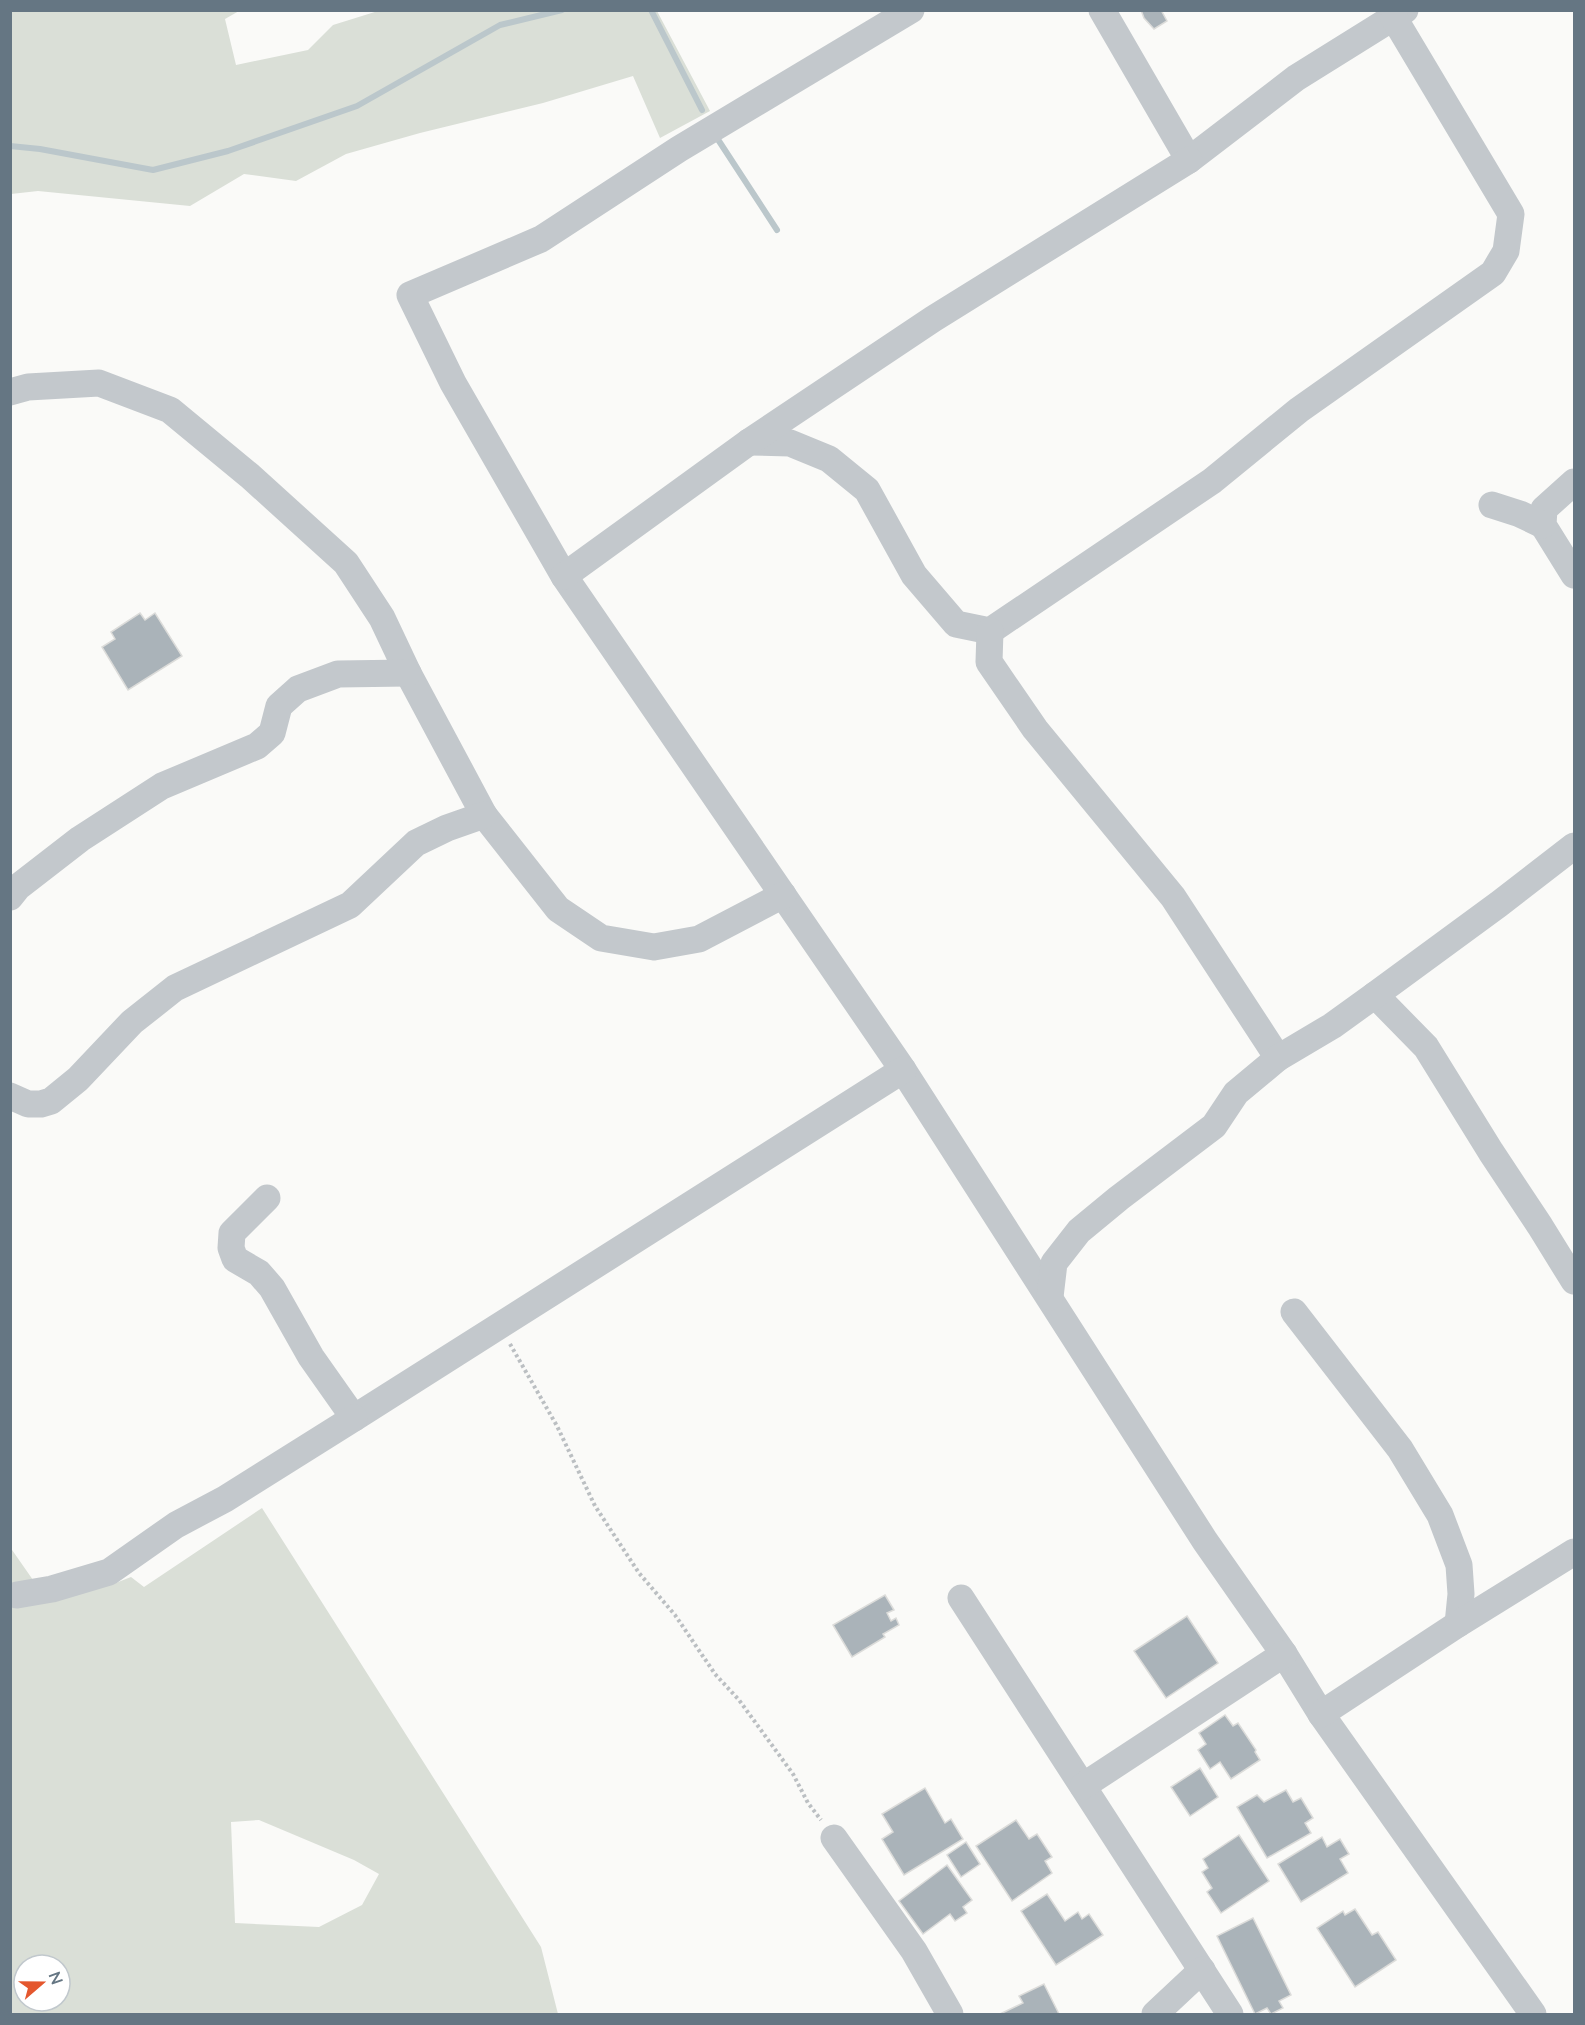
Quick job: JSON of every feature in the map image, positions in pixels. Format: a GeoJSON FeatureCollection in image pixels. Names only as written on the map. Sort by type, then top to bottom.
{"type":"FeatureCollection","features":[{"type":"Feature","properties":{"kind":"street"},"geometry":{"type":"LineString","coordinates":[[911,10],[679,149],[541,239],[410,295],[453,383],[564,576],[903,1070],[1204,1541],[1284,1654],[1321,1714],[1533,2014]]}},
{"type":"Feature","properties":{"kind":"street"},"geometry":{"type":"LineString","coordinates":[[1102,10],[1189,160]]}},
{"type":"Feature","properties":{"kind":"street"},"geometry":{"type":"LineString","coordinates":[[564,576],[750,442],[933,319],[1189,160],[1296,78],[1400,14],[1511,214],[1506,251],[1493,273],[1299,410],[1212,481],[990,631],[956,624],[914,575],[867,490],[829,459],[790,443],[750,442]]}},
{"type":"Feature","properties":{"kind":"street"},"geometry":{"type":"LineString","coordinates":[[10,392],[28,387],[99,383],[170,410],[250,476],[346,563],[382,618],[408,673],[484,815],[558,909],[601,938],[654,947],[699,939],[783,896]]}},
{"type":"Feature","properties":{"kind":"street"},"geometry":{"type":"LineString","coordinates":[[1543,525],[1544,509],[1575,482]]}},
{"type":"Feature","properties":{"kind":"street"},"geometry":{"type":"LineString","coordinates":[[1492,505],[1520,514],[1543,525],[1575,575]]}},
{"type":"Feature","properties":{"kind":"street"},"geometry":{"type":"LineString","coordinates":[[990,631],[989,662],[1035,729],[1173,897],[1278,1058]]}},
{"type":"Feature","properties":{"kind":"street"},"geometry":{"type":"LineString","coordinates":[[10,897],[18,887],[80,839],[162,786],[257,746],[272,733],[279,706],[298,689],[338,674],[408,673]]}},
{"type":"Feature","properties":{"kind":"street"},"geometry":{"type":"LineString","coordinates":[[10,1096],[28,1104],[51,1101],[78,1079],[132,1022],[175,988],[350,905],[416,843],[447,828],[484,815]]}},
{"type":"Feature","properties":{"kind":"street"},"geometry":{"type":"LineString","coordinates":[[1050,1297],[1054,1263],[1079,1231],[1214,1126],[1236,1093],[1278,1058],[1332,1026],[1376,995],[1575,846]]}},
{"type":"Feature","properties":{"kind":"street"},"geometry":{"type":"LineString","coordinates":[[1376,995],[1426,1047],[1575,1281]]}},
{"type":"Feature","properties":{"kind":"street"},"geometry":{"type":"LineString","coordinates":[[17,1594],[52,1589],[109,1572],[176,1525],[225,1499],[903,1070]]}},
{"type":"Feature","properties":{"kind":"street"},"geometry":{"type":"LineString","coordinates":[[267,1198],[232,1233],[231,1248],[235,1259],[259,1273],[273,1288],[311,1357],[354,1418]]}},
{"type":"Feature","properties":{"kind":"street"},"geometry":{"type":"LineString","coordinates":[[1294,1312],[1400,1449],[1440,1515],[1459,1565],[1461,1594],[1458,1624]]}},
{"type":"Feature","properties":{"kind":"street"},"geometry":{"type":"LineString","coordinates":[[1321,1714],[1458,1624],[1575,1552]]}},
{"type":"Feature","properties":{"kind":"street"},"geometry":{"type":"LineString","coordinates":[[961,1598],[1230,2014]]}},
{"type":"Feature","properties":{"kind":"street"},"geometry":{"type":"LineString","coordinates":[[1083,1786],[1284,1654]]}},
{"type":"Feature","properties":{"kind":"street"},"geometry":{"type":"LineString","coordinates":[[834,1838],[914,1951],[950,2014]]}},
{"type":"Feature","properties":{"kind":"street"},"geometry":{"type":"LineString","coordinates":[[1155,2014],[1202,1970]]}},
{"type":"Feature","properties":{"kind":"path"},"geometry":{"type":"LineString","coordinates":[[498,1325],[557,1426],[595,1506],[639,1573],[675,1615],[715,1674],[739,1700],[793,1774],[808,1803],[834,1838]]}},
{"type":"Feature","properties":{"kind":"shaded area"},"geometry":{"type":"Polygon","coordinates":[[[11,10],[239,11],[225,19],[236,65],[308,50],[333,25],[378,11],[657,11],[710,111],[660,138],[633,76],[543,103],[346,154],[296,181],[244,174],[190,206],[38,191],[11,194],[11,10]]]}},
{"type":"Feature","properties":{"kind":"shaded area"},"geometry":{"type":"Polygon","coordinates":[[[262,1508],[541,1947],[558,2014],[11,2014],[10,1547],[33,1580],[113,1584],[131,1577],[144,1587],[262,1508]],[[259,1820],[231,1822],[235,1923],[319,1927],[362,1905],[379,1874],[354,1860],[259,1820]]]}},
{"type":"Feature","properties":{"kind":"building"},"geometry":{"type":"Polygon","coordinates":[[[1141,10],[1161,10],[1167,21],[1154,29],[1144,18],[1141,10]]]}},
{"type":"Feature","properties":{"kind":"building"},"geometry":{"type":"Polygon","coordinates":[[[140,613],[145,620],[155,613],[182,656],[128,690],[102,647],[115,639],[111,632],[140,613]]]}},
{"type":"Feature","properties":{"kind":"building"},"geometry":{"type":"Polygon","coordinates":[[[885,1595],[894,1610],[887,1613],[891,1621],[896,1618],[899,1625],[883,1634],[885,1637],[852,1657],[833,1625],[885,1595]]]}},
{"type":"Feature","properties":{"kind":"building"},"geometry":{"type":"Polygon","coordinates":[[[1187,1616],[1218,1663],[1166,1698],[1134,1651],[1187,1616]]]}},
{"type":"Feature","properties":{"kind":"building"},"geometry":{"type":"Polygon","coordinates":[[[1225,1715],[1233,1726],[1238,1723],[1260,1760],[1231,1779],[1220,1762],[1210,1769],[1198,1750],[1206,1744],[1199,1733],[1225,1715]]]}},
{"type":"Feature","properties":{"kind":"building"},"geometry":{"type":"Polygon","coordinates":[[[1200,1768],[1218,1797],[1190,1816],[1171,1787],[1200,1768]]]}},
{"type":"Feature","properties":{"kind":"building"},"geometry":{"type":"Polygon","coordinates":[[[925,1788],[945,1823],[951,1819],[963,1839],[904,1875],[882,1839],[893,1832],[882,1814],[925,1788]]]}},
{"type":"Feature","properties":{"kind":"building"},"geometry":{"type":"Polygon","coordinates":[[[1286,1790],[1293,1802],[1301,1798],[1313,1818],[1305,1823],[1311,1833],[1267,1858],[1237,1807],[1257,1795],[1264,1802],[1286,1790]]]}},
{"type":"Feature","properties":{"kind":"building"},"geometry":{"type":"Polygon","coordinates":[[[1016,1820],[1029,1839],[1037,1834],[1052,1857],[1045,1861],[1052,1873],[1012,1901],[976,1846],[1016,1820]]]}},
{"type":"Feature","properties":{"kind":"building"},"geometry":{"type":"Polygon","coordinates":[[[1239,1835],[1269,1881],[1221,1913],[1207,1892],[1212,1888],[1202,1872],[1208,1868],[1203,1859],[1239,1835]]]}},
{"type":"Feature","properties":{"kind":"building"},"geometry":{"type":"Polygon","coordinates":[[[1322,1837],[1327,1847],[1340,1839],[1349,1854],[1340,1859],[1348,1873],[1301,1902],[1278,1864],[1322,1837]]]}},
{"type":"Feature","properties":{"kind":"building"},"geometry":{"type":"Polygon","coordinates":[[[966,1842],[980,1864],[961,1877],[947,1855],[966,1842]]]}},
{"type":"Feature","properties":{"kind":"building"},"geometry":{"type":"Polygon","coordinates":[[[947,1865],[972,1900],[963,1907],[967,1913],[955,1921],[950,1914],[923,1934],[899,1901],[947,1865]]]}},
{"type":"Feature","properties":{"kind":"building"},"geometry":{"type":"Polygon","coordinates":[[[1047,1894],[1065,1921],[1078,1912],[1082,1919],[1089,1914],[1103,1935],[1056,1965],[1021,1911],[1047,1894]]]}},
{"type":"Feature","properties":{"kind":"building"},"geometry":{"type":"Polygon","coordinates":[[[1355,1909],[1372,1935],[1378,1932],[1396,1960],[1355,1987],[1317,1928],[1343,1911],[1345,1915],[1355,1909]]]}},
{"type":"Feature","properties":{"kind":"building"},"geometry":{"type":"Polygon","coordinates":[[[1253,1918],[1291,1995],[1279,2001],[1283,2008],[1271,2014],[1267,2008],[1255,2014],[1217,1936],[1253,1918]]]}},
{"type":"Feature","properties":{"kind":"building"},"geometry":{"type":"Polygon","coordinates":[[[1044,1984],[1059,2014],[1000,2014],[1023,2003],[1019,1996],[1044,1984]]]}},
{"type":"Feature","properties":{"kind":"waterway"},"geometry":{"type":"LineString","coordinates":[[10,146],[40,149],[153,170],[228,151],[357,106],[500,25],[562,10]]}},
{"type":"Feature","properties":{"kind":"waterway"},"geometry":{"type":"LineString","coordinates":[[651,10],[702,110]]}},
{"type":"Feature","properties":{"kind":"waterway"},"geometry":{"type":"LineString","coordinates":[[717,138],[777,230]]}}]}
